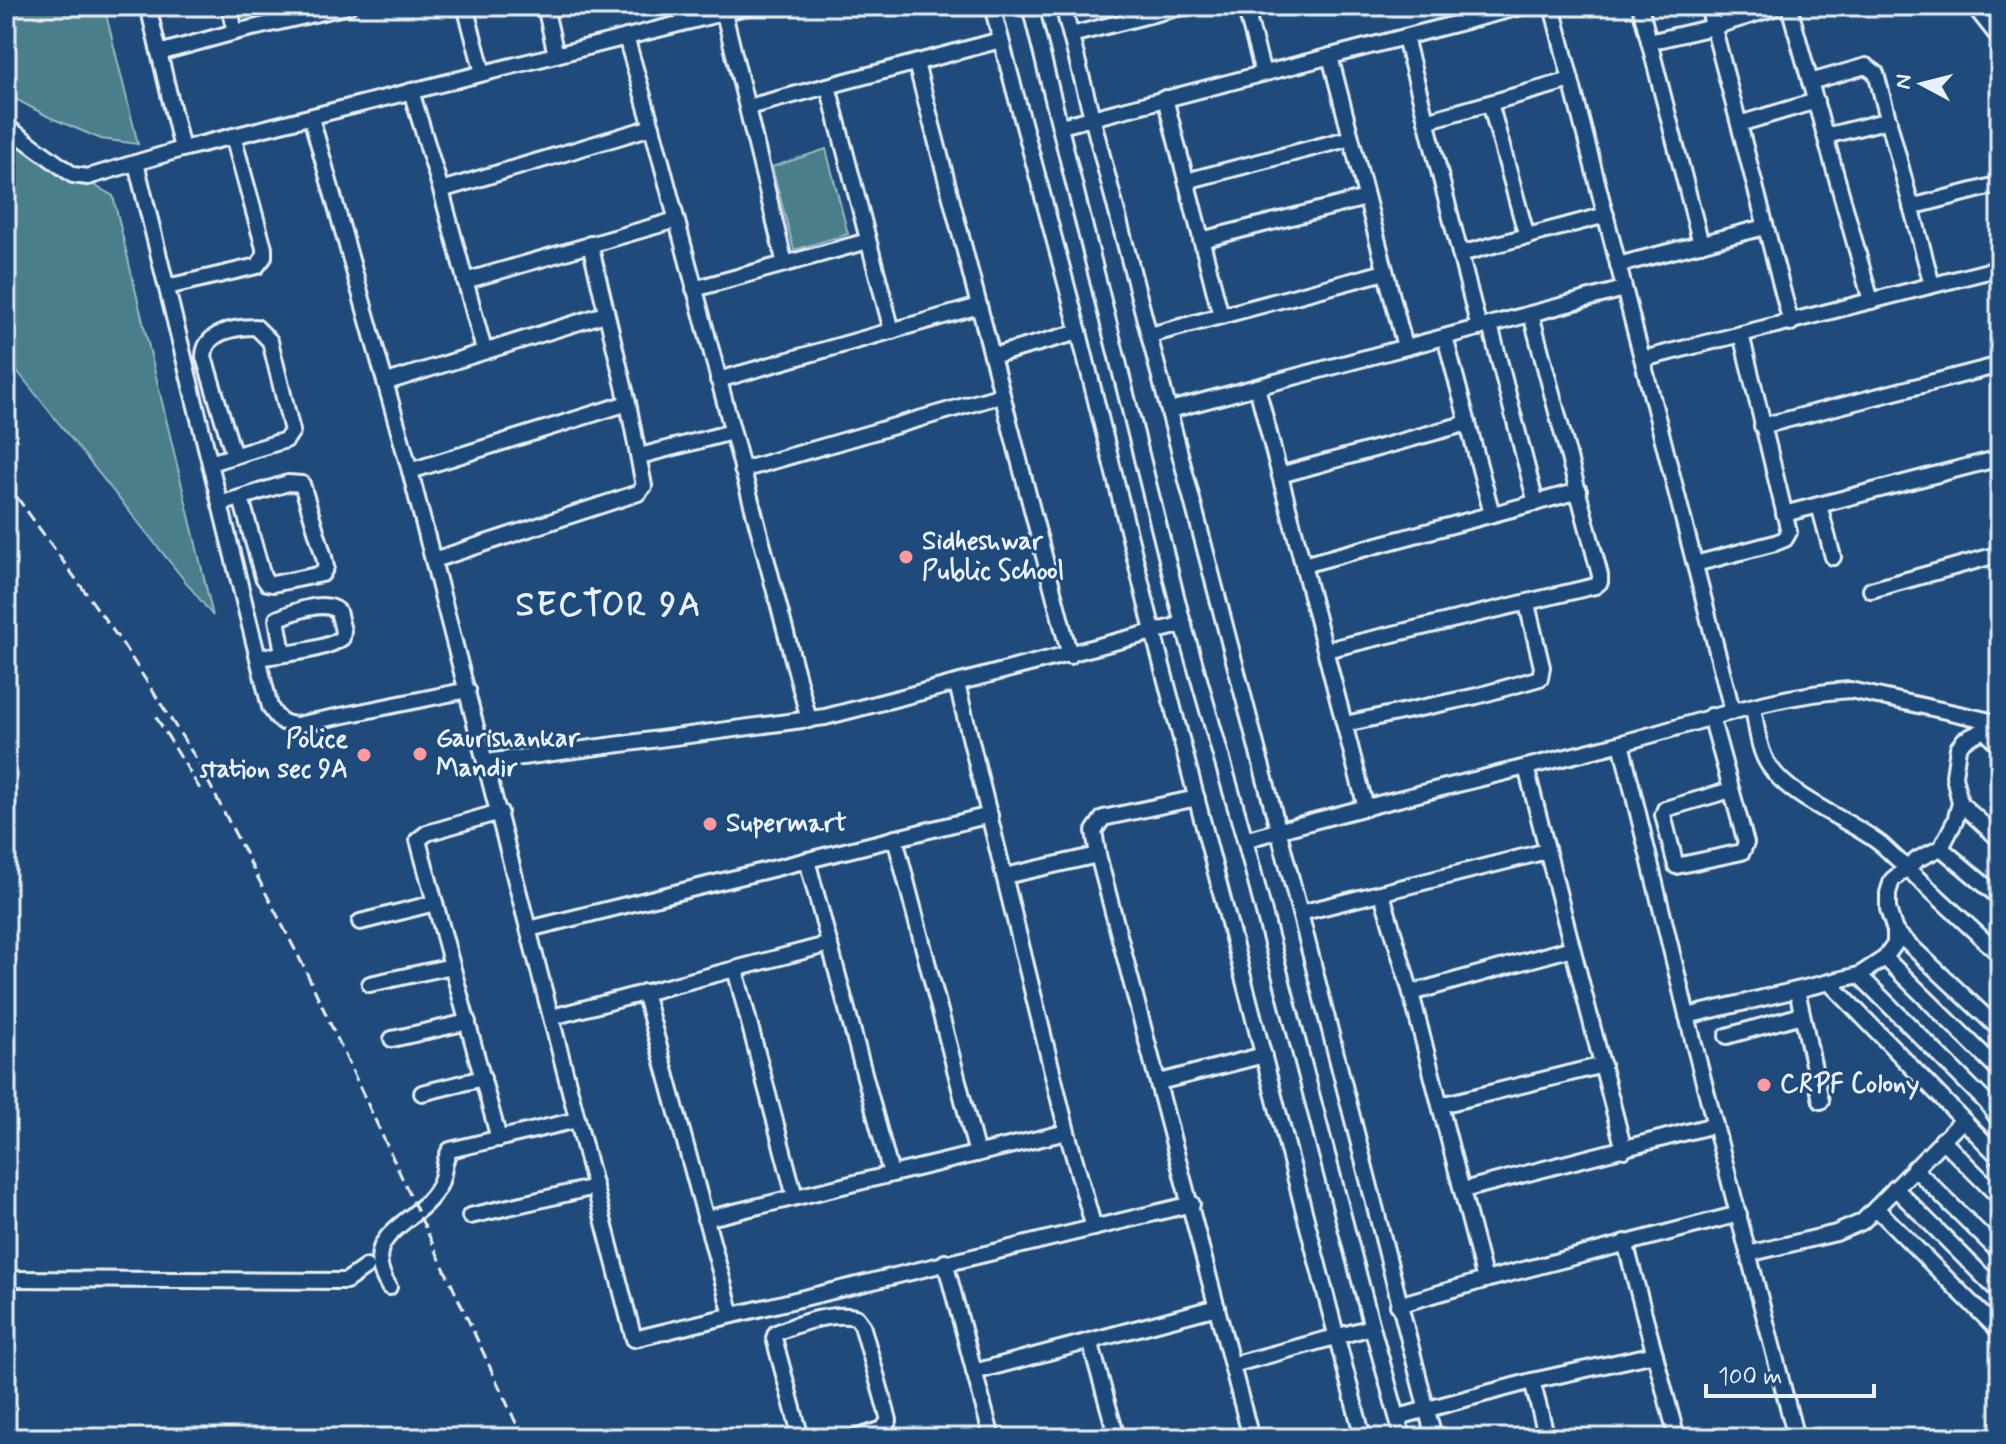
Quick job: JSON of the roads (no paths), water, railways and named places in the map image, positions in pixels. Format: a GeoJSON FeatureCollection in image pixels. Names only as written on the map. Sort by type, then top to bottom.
{"type":"FeatureCollection","features":[{"type":"Feature","properties":{"kind":"street"},"geometry":{"type":"LineString","coordinates":[[148,6],[182,149]]}},
{"type":"Feature","properties":{"kind":"street"},"geometry":{"type":"LineString","coordinates":[[229,6],[235,32]]}},
{"type":"Feature","properties":{"kind":"street"},"geometry":{"type":"LineString","coordinates":[[159,53],[349,6]]}},
{"type":"Feature","properties":{"kind":"street"},"geometry":{"type":"LineString","coordinates":[[465,6],[483,73]]}},
{"type":"Feature","properties":{"kind":"street"},"geometry":{"type":"LineString","coordinates":[[545,6],[556,55]]}},
{"type":"Feature","properties":{"kind":"street"},"geometry":{"type":"LineString","coordinates":[[6,126],[73,175],[88,177],[182,149],[750,6]]}},
{"type":"Feature","properties":{"kind":"street"},"geometry":{"type":"LineString","coordinates":[[992,6],[1079,332],[1153,631],[1363,1438]]}},
{"type":"Feature","properties":{"kind":"street"},"geometry":{"type":"LineString","coordinates":[[1030,6],[1184,624],[1245,840],[1403,1438]]}},
{"type":"Feature","properties":{"kind":"street"},"geometry":{"type":"LineString","coordinates":[[1063,6],[1279,830],[1434,1438]]}},
{"type":"Feature","properties":{"kind":"street"},"geometry":{"type":"LineString","coordinates":[[1071,35],[1144,11],[1185,6]]}},
{"type":"Feature","properties":{"kind":"street"},"geometry":{"type":"LineString","coordinates":[[1245,6],[1263,73]]}},
{"type":"Feature","properties":{"kind":"street"},"geometry":{"type":"LineString","coordinates":[[1061,126],[1405,37],[1470,13],[1524,6]]}},
{"type":"Feature","properties":{"kind":"street"},"geometry":{"type":"LineString","coordinates":[[1552,6],[1732,710]]}},
{"type":"Feature","properties":{"kind":"street"},"geometry":{"type":"LineString","coordinates":[[1640,6],[1701,244]]}},
{"type":"Feature","properties":{"kind":"street"},"geometry":{"type":"LineString","coordinates":[[1708,6],[1791,323]]}},
{"type":"Feature","properties":{"kind":"street"},"geometry":{"type":"LineString","coordinates":[[1789,6],[1871,301]]}},
{"type":"Feature","properties":{"kind":"street"},"geometry":{"type":"LineString","coordinates":[[1974,6],[2000,39]]}},
{"type":"Feature","properties":{"kind":"street"},"geometry":{"type":"LineString","coordinates":[[1649,42],[1713,27],[1773,7]]}},
{"type":"Feature","properties":{"kind":"street"},"geometry":{"type":"LineString","coordinates":[[724,13],[785,264]]}},
{"type":"Feature","properties":{"kind":"street"},"geometry":{"type":"LineString","coordinates":[[626,37],[809,720]]}},
{"type":"Feature","properties":{"kind":"street"},"geometry":{"type":"LineString","coordinates":[[1405,37],[1460,254],[1536,503]]}},
{"type":"Feature","properties":{"kind":"street"},"geometry":{"type":"LineString","coordinates":[[748,107],[1001,40]]}},
{"type":"Feature","properties":{"kind":"street"},"geometry":{"type":"LineString","coordinates":[[1330,56],[1405,347]]}},
{"type":"Feature","properties":{"kind":"street"},"geometry":{"type":"LineString","coordinates":[[916,63],[1070,656]]}},
{"type":"Feature","properties":{"kind":"street"},"geometry":{"type":"LineString","coordinates":[[1810,82],[1869,67],[1876,73],[1932,285]]}},
{"type":"Feature","properties":{"kind":"street"},"geometry":{"type":"LineString","coordinates":[[1426,121],[1571,80]]}},
{"type":"Feature","properties":{"kind":"street"},"geometry":{"type":"LineString","coordinates":[[828,86],[892,331]]}},
{"type":"Feature","properties":{"kind":"street"},"geometry":{"type":"LineString","coordinates":[[411,91],[484,350]]}},
{"type":"Feature","properties":{"kind":"street"},"geometry":{"type":"LineString","coordinates":[[1165,98],[1221,316]]}},
{"type":"Feature","properties":{"kind":"street"},"geometry":{"type":"LineString","coordinates":[[1739,124],[1816,101]]}},
{"type":"Feature","properties":{"kind":"street"},"geometry":{"type":"LineString","coordinates":[[1490,103],[1527,237]]}},
{"type":"Feature","properties":{"kind":"street"},"geometry":{"type":"LineString","coordinates":[[311,117],[387,382],[634,1339],[1192,1204]]}},
{"type":"Feature","properties":{"kind":"street"},"geometry":{"type":"LineString","coordinates":[[1826,136],[1889,120]]}},
{"type":"Feature","properties":{"kind":"street"},"geometry":{"type":"LineString","coordinates":[[441,190],[652,127]]}},
{"type":"Feature","properties":{"kind":"street"},"geometry":{"type":"LineString","coordinates":[[167,287],[257,266],[264,257],[233,136]]}},
{"type":"Feature","properties":{"kind":"street"},"geometry":{"type":"LineString","coordinates":[[1186,181],[1351,138]]}},
{"type":"Feature","properties":{"kind":"street"},"geometry":{"type":"LineString","coordinates":[[136,163],[270,707],[276,717],[285,724],[296,725],[468,690]]}},
{"type":"Feature","properties":{"kind":"street"},"geometry":{"type":"LineString","coordinates":[[1911,207],[2000,184]]}},
{"type":"Feature","properties":{"kind":"street"},"geometry":{"type":"LineString","coordinates":[[1201,240],[1366,198]]}},
{"type":"Feature","properties":{"kind":"street"},"geometry":{"type":"LineString","coordinates":[[1460,254],[1606,215]]}},
{"type":"Feature","properties":{"kind":"street"},"geometry":{"type":"LineString","coordinates":[[465,281],[676,220]]}},
{"type":"Feature","properties":{"kind":"street"},"geometry":{"type":"LineString","coordinates":[[1618,265],[1765,227]]}},
{"type":"Feature","properties":{"kind":"street"},"geometry":{"type":"LineString","coordinates":[[694,289],[868,241]]}},
{"type":"Feature","properties":{"kind":"street"},"geometry":{"type":"LineString","coordinates":[[434,560],[642,491],[645,480],[640,456],[590,244]]}},
{"type":"Feature","properties":{"kind":"street"},"geometry":{"type":"LineString","coordinates":[[1643,359],[2000,268]]}},
{"type":"Feature","properties":{"kind":"street"},"geometry":{"type":"LineString","coordinates":[[1150,335],[1385,272]]}},
{"type":"Feature","properties":{"kind":"street"},"geometry":{"type":"LineString","coordinates":[[1170,410],[1624,289]]}},
{"type":"Feature","properties":{"kind":"street"},"geometry":{"type":"LineString","coordinates":[[718,380],[979,306]]}},
{"type":"Feature","properties":{"kind":"street"},"geometry":{"type":"LineString","coordinates":[[387,382],[605,314]]}},
{"type":"Feature","properties":{"kind":"street"},"geometry":{"type":"LineString","coordinates":[[1326,650],[1527,604],[1600,582],[1531,314]]}},
{"type":"Feature","properties":{"kind":"street"},"geometry":{"type":"LineString","coordinates":[[210,463],[234,456],[286,440],[292,431],[270,341],[256,327],[214,336],[204,348],[204,357],[234,456]]}},
{"type":"Feature","properties":{"kind":"street"},"geometry":{"type":"LineString","coordinates":[[992,356],[1079,332]]}},
{"type":"Feature","properties":{"kind":"street"},"geometry":{"type":"LineString","coordinates":[[1695,564],[1785,539],[1789,532],[1741,334]]}},
{"type":"Feature","properties":{"kind":"street"},"geometry":{"type":"LineString","coordinates":[[1445,337],[1492,514]]}},
{"type":"Feature","properties":{"kind":"street"},"geometry":{"type":"LineString","coordinates":[[1762,426],[2000,365]]}},
{"type":"Feature","properties":{"kind":"street"},"geometry":{"type":"LineString","coordinates":[[1257,387],[1366,808]]}},
{"type":"Feature","properties":{"kind":"street"},"geometry":{"type":"LineString","coordinates":[[742,470],[1002,395]]}},
{"type":"Feature","properties":{"kind":"street"},"geometry":{"type":"LineString","coordinates":[[410,471],[628,403]]}},
{"type":"Feature","properties":{"kind":"street"},"geometry":{"type":"LineString","coordinates":[[1280,475],[1468,423]]}},
{"type":"Feature","properties":{"kind":"street"},"geometry":{"type":"LineString","coordinates":[[640,456],[732,432]]}},
{"type":"Feature","properties":{"kind":"street"},"geometry":{"type":"LineString","coordinates":[[1784,514],[2000,458]]}},
{"type":"Feature","properties":{"kind":"street"},"geometry":{"type":"LineString","coordinates":[[220,504],[288,483],[302,484],[324,557],[326,567],[322,574],[267,583],[241,498]]}},
{"type":"Feature","properties":{"kind":"street"},"geometry":{"type":"LineString","coordinates":[[1303,565],[1579,491]]}},
{"type":"Feature","properties":{"kind":"street"},"geometry":{"type":"LineString","coordinates":[[1819,505],[1833,557]]}},
{"type":"Feature","properties":{"kind":"street"},"geometry":{"type":"LineString","coordinates":[[1871,590],[2000,554]]}},
{"type":"Feature","properties":{"kind":"street"},"geometry":{"type":"LineString","coordinates":[[1345,724],[1477,696],[1540,678],[1542,667],[1527,604]]}},
{"type":"Feature","properties":{"kind":"street"},"geometry":{"type":"LineString","coordinates":[[258,658],[283,653],[337,642],[342,638],[343,631],[338,611],[330,605],[321,606],[277,619],[283,653]]}},
{"type":"Feature","properties":{"kind":"street"},"geometry":{"type":"LineString","coordinates":[[486,762],[809,720],[1070,656],[1184,624]]}},
{"type":"Feature","properties":{"kind":"street"},"geometry":{"type":"LineString","coordinates":[[957,684],[1067,1132],[1094,1228]]}},
{"type":"Feature","properties":{"kind":"street"},"geometry":{"type":"LineString","coordinates":[[1245,840],[1621,743],[1732,710],[1827,691],[1850,690],[1994,726]]}},
{"type":"Feature","properties":{"kind":"street"},"geometry":{"type":"LineString","coordinates":[[1753,708],[1762,752],[1770,768],[1788,785],[1866,832],[2000,955]]}},
{"type":"Feature","properties":{"kind":"street"},"geometry":{"type":"LineString","coordinates":[[1652,872],[1742,852],[1745,848],[1711,716]]}},
{"type":"Feature","properties":{"kind":"street"},"geometry":{"type":"LineString","coordinates":[[1994,726],[2000,746]]}},
{"type":"Feature","properties":{"kind":"street"},"geometry":{"type":"LineString","coordinates":[[1687,1016],[1859,975],[1885,958],[1895,944],[1895,931],[1888,909],[1892,880],[1906,867],[1941,848],[1960,803],[1954,776],[1958,748],[1964,740],[1994,726]]}},
{"type":"Feature","properties":{"kind":"street"},"geometry":{"type":"LineString","coordinates":[[1621,743],[1714,1125],[1796,1438]]}},
{"type":"Feature","properties":{"kind":"street"},"geometry":{"type":"LineString","coordinates":[[1526,767],[1624,1150]]}},
{"type":"Feature","properties":{"kind":"street"},"geometry":{"type":"LineString","coordinates":[[1676,866],[1663,815],[1665,809],[1731,790]]}},
{"type":"Feature","properties":{"kind":"street"},"geometry":{"type":"LineString","coordinates":[[1197,798],[1103,818],[1094,831],[1251,1438]]}},
{"type":"Feature","properties":{"kind":"street"},"geometry":{"type":"LineString","coordinates":[[1960,803],[2000,840]]}},
{"type":"Feature","properties":{"kind":"street"},"geometry":{"type":"LineString","coordinates":[[499,1139],[419,846],[421,836],[500,812]]}},
{"type":"Feature","properties":{"kind":"street"},"geometry":{"type":"LineString","coordinates":[[529,929],[990,815]]}},
{"type":"Feature","properties":{"kind":"street"},"geometry":{"type":"LineString","coordinates":[[895,838],[977,1154]]}},
{"type":"Feature","properties":{"kind":"street"},"geometry":{"type":"LineString","coordinates":[[1941,848],[2000,898]]}},
{"type":"Feature","properties":{"kind":"street"},"geometry":{"type":"LineString","coordinates":[[1300,913],[1547,851]]}},
{"type":"Feature","properties":{"kind":"street"},"geometry":{"type":"LineString","coordinates":[[1005,876],[1098,855]]}},
{"type":"Feature","properties":{"kind":"street"},"geometry":{"type":"LineString","coordinates":[[807,860],[891,1174]]}},
{"type":"Feature","properties":{"kind":"street"},"geometry":{"type":"LineString","coordinates":[[1382,894],[1441,1105],[1485,1280]]}},
{"type":"Feature","properties":{"kind":"street"},"geometry":{"type":"LineString","coordinates":[[360,922],[435,903]]}},
{"type":"Feature","properties":{"kind":"street"},"geometry":{"type":"LineString","coordinates":[[1895,931],[2000,1030]]}},
{"type":"Feature","properties":{"kind":"street"},"geometry":{"type":"LineString","coordinates":[[552,1017],[830,944]]}},
{"type":"Feature","properties":{"kind":"street"},"geometry":{"type":"LineString","coordinates":[[1411,993],[1572,948]]}},
{"type":"Feature","properties":{"kind":"street"},"geometry":{"type":"LineString","coordinates":[[1885,958],[2000,1071]]}},
{"type":"Feature","properties":{"kind":"street"},"geometry":{"type":"LineString","coordinates":[[370,984],[452,966]]}},
{"type":"Feature","properties":{"kind":"street"},"geometry":{"type":"LineString","coordinates":[[735,969],[795,1197]]}},
{"type":"Feature","properties":{"kind":"street"},"geometry":{"type":"LineString","coordinates":[[1859,975],[1986,1102],[2000,1121]]}},
{"type":"Feature","properties":{"kind":"street"},"geometry":{"type":"LineString","coordinates":[[1829,982],[2000,1158]]}},
{"type":"Feature","properties":{"kind":"street"},"geometry":{"type":"LineString","coordinates":[[1797,990],[1821,1101]]}},
{"type":"Feature","properties":{"kind":"street"},"geometry":{"type":"LineString","coordinates":[[644,992],[732,1315]]}},
{"type":"Feature","properties":{"kind":"street"},"geometry":{"type":"LineString","coordinates":[[1727,1036],[1802,1015]]}},
{"type":"Feature","properties":{"kind":"street"},"geometry":{"type":"LineString","coordinates":[[392,1039],[468,1022]]}},
{"type":"Feature","properties":{"kind":"street"},"geometry":{"type":"LineString","coordinates":[[1159,1082],[1264,1055]]}},
{"type":"Feature","properties":{"kind":"street"},"geometry":{"type":"LineString","coordinates":[[1441,1105],[1603,1065]]}},
{"type":"Feature","properties":{"kind":"street"},"geometry":{"type":"LineString","coordinates":[[422,1093],[483,1078]]}},
{"type":"Feature","properties":{"kind":"street"},"geometry":{"type":"LineString","coordinates":[[389,1287],[377,1261],[379,1247],[437,1189],[448,1152],[577,1120]]}},
{"type":"Feature","properties":{"kind":"street"},"geometry":{"type":"LineString","coordinates":[[1748,1254],[1853,1228],[1962,1121]]}},
{"type":"Feature","properties":{"kind":"street"},"geometry":{"type":"LineString","coordinates":[[1463,1190],[1714,1125]]}},
{"type":"Feature","properties":{"kind":"street"},"geometry":{"type":"LineString","coordinates":[[705,1219],[1067,1132]]}},
{"type":"Feature","properties":{"kind":"street"},"geometry":{"type":"LineString","coordinates":[[1942,1140],[2000,1198]]}},
{"type":"Feature","properties":{"kind":"street"},"geometry":{"type":"LineString","coordinates":[[1914,1168],[2000,1253]]}},
{"type":"Feature","properties":{"kind":"street"},"geometry":{"type":"LineString","coordinates":[[470,1216],[595,1187]]}},
{"type":"Feature","properties":{"kind":"street"},"geometry":{"type":"LineString","coordinates":[[1895,1188],[2000,1293]]}},
{"type":"Feature","properties":{"kind":"street"},"geometry":{"type":"LineString","coordinates":[[1876,1208],[2000,1332]]}},
{"type":"Feature","properties":{"kind":"street"},"geometry":{"type":"LineString","coordinates":[[1398,1305],[1739,1214]]}},
{"type":"Feature","properties":{"kind":"street"},"geometry":{"type":"LineString","coordinates":[[1625,1242],[1677,1438]]}},
{"type":"Feature","properties":{"kind":"street"},"geometry":{"type":"LineString","coordinates":[[945,1262],[992,1438]]}},
{"type":"Feature","properties":{"kind":"street"},"geometry":{"type":"LineString","coordinates":[[6,1279],[346,1281],[360,1272]]}},
{"type":"Feature","properties":{"kind":"street"},"geometry":{"type":"LineString","coordinates":[[807,1296],[814,1320]]}},
{"type":"Feature","properties":{"kind":"street"},"geometry":{"type":"LineString","coordinates":[[974,1372],[1217,1307]]}},
{"type":"Feature","properties":{"kind":"street"},"geometry":{"type":"LineString","coordinates":[[801,1438],[774,1338],[776,1333],[814,1320],[848,1315],[856,1317],[864,1332],[889,1420],[883,1429],[855,1438]]}},
{"type":"Feature","properties":{"kind":"street"},"geometry":{"type":"LineString","coordinates":[[1232,1365],[1372,1327]]}},
{"type":"Feature","properties":{"kind":"street"},"geometry":{"type":"LineString","coordinates":[[1090,1341],[1117,1438]]}},
{"type":"Feature","properties":{"kind":"street"},"geometry":{"type":"LineString","coordinates":[[1398,1417],[1532,1381],[1655,1354]]}},
{"type":"Feature","properties":{"kind":"street"},"geometry":{"type":"LineString","coordinates":[[1532,1381],[1547,1438]]}},
{"type":"Feature","properties":{"kind":"railway"},"geometry":{"type":"LineString","coordinates":[[6,482],[122,643],[197,760],[304,967],[523,1438]]}},
{"type":"Feature","properties":{"kind":"railway"},"geometry":{"type":"LineString","coordinates":[[156,717],[200,789]]}},
{"type":"Feature","properties":{"kind":"place","name":"Sidheshwar Public School"},"geometry":{"type":"Point","coordinates":[906,557]}},
{"type":"Feature","properties":{"kind":"place","name":"Gaurishankar Mandir"},"geometry":{"type":"Point","coordinates":[420,754]}},
{"type":"Feature","properties":{"kind":"place","name":"Police station sec 9A"},"geometry":{"type":"Point","coordinates":[364,755]}},
{"type":"Feature","properties":{"kind":"place","name":"Supermart"},"geometry":{"type":"Point","coordinates":[710,824]}},
{"type":"Feature","properties":{"kind":"place","name":"CRPF Colony"},"geometry":{"type":"Point","coordinates":[1764,1085]}},
{"type":"Feature","properties":{"kind":"district","name":"SECTOR 9A"},"geometry":{"type":"Point","coordinates":[609,605]}}]}
